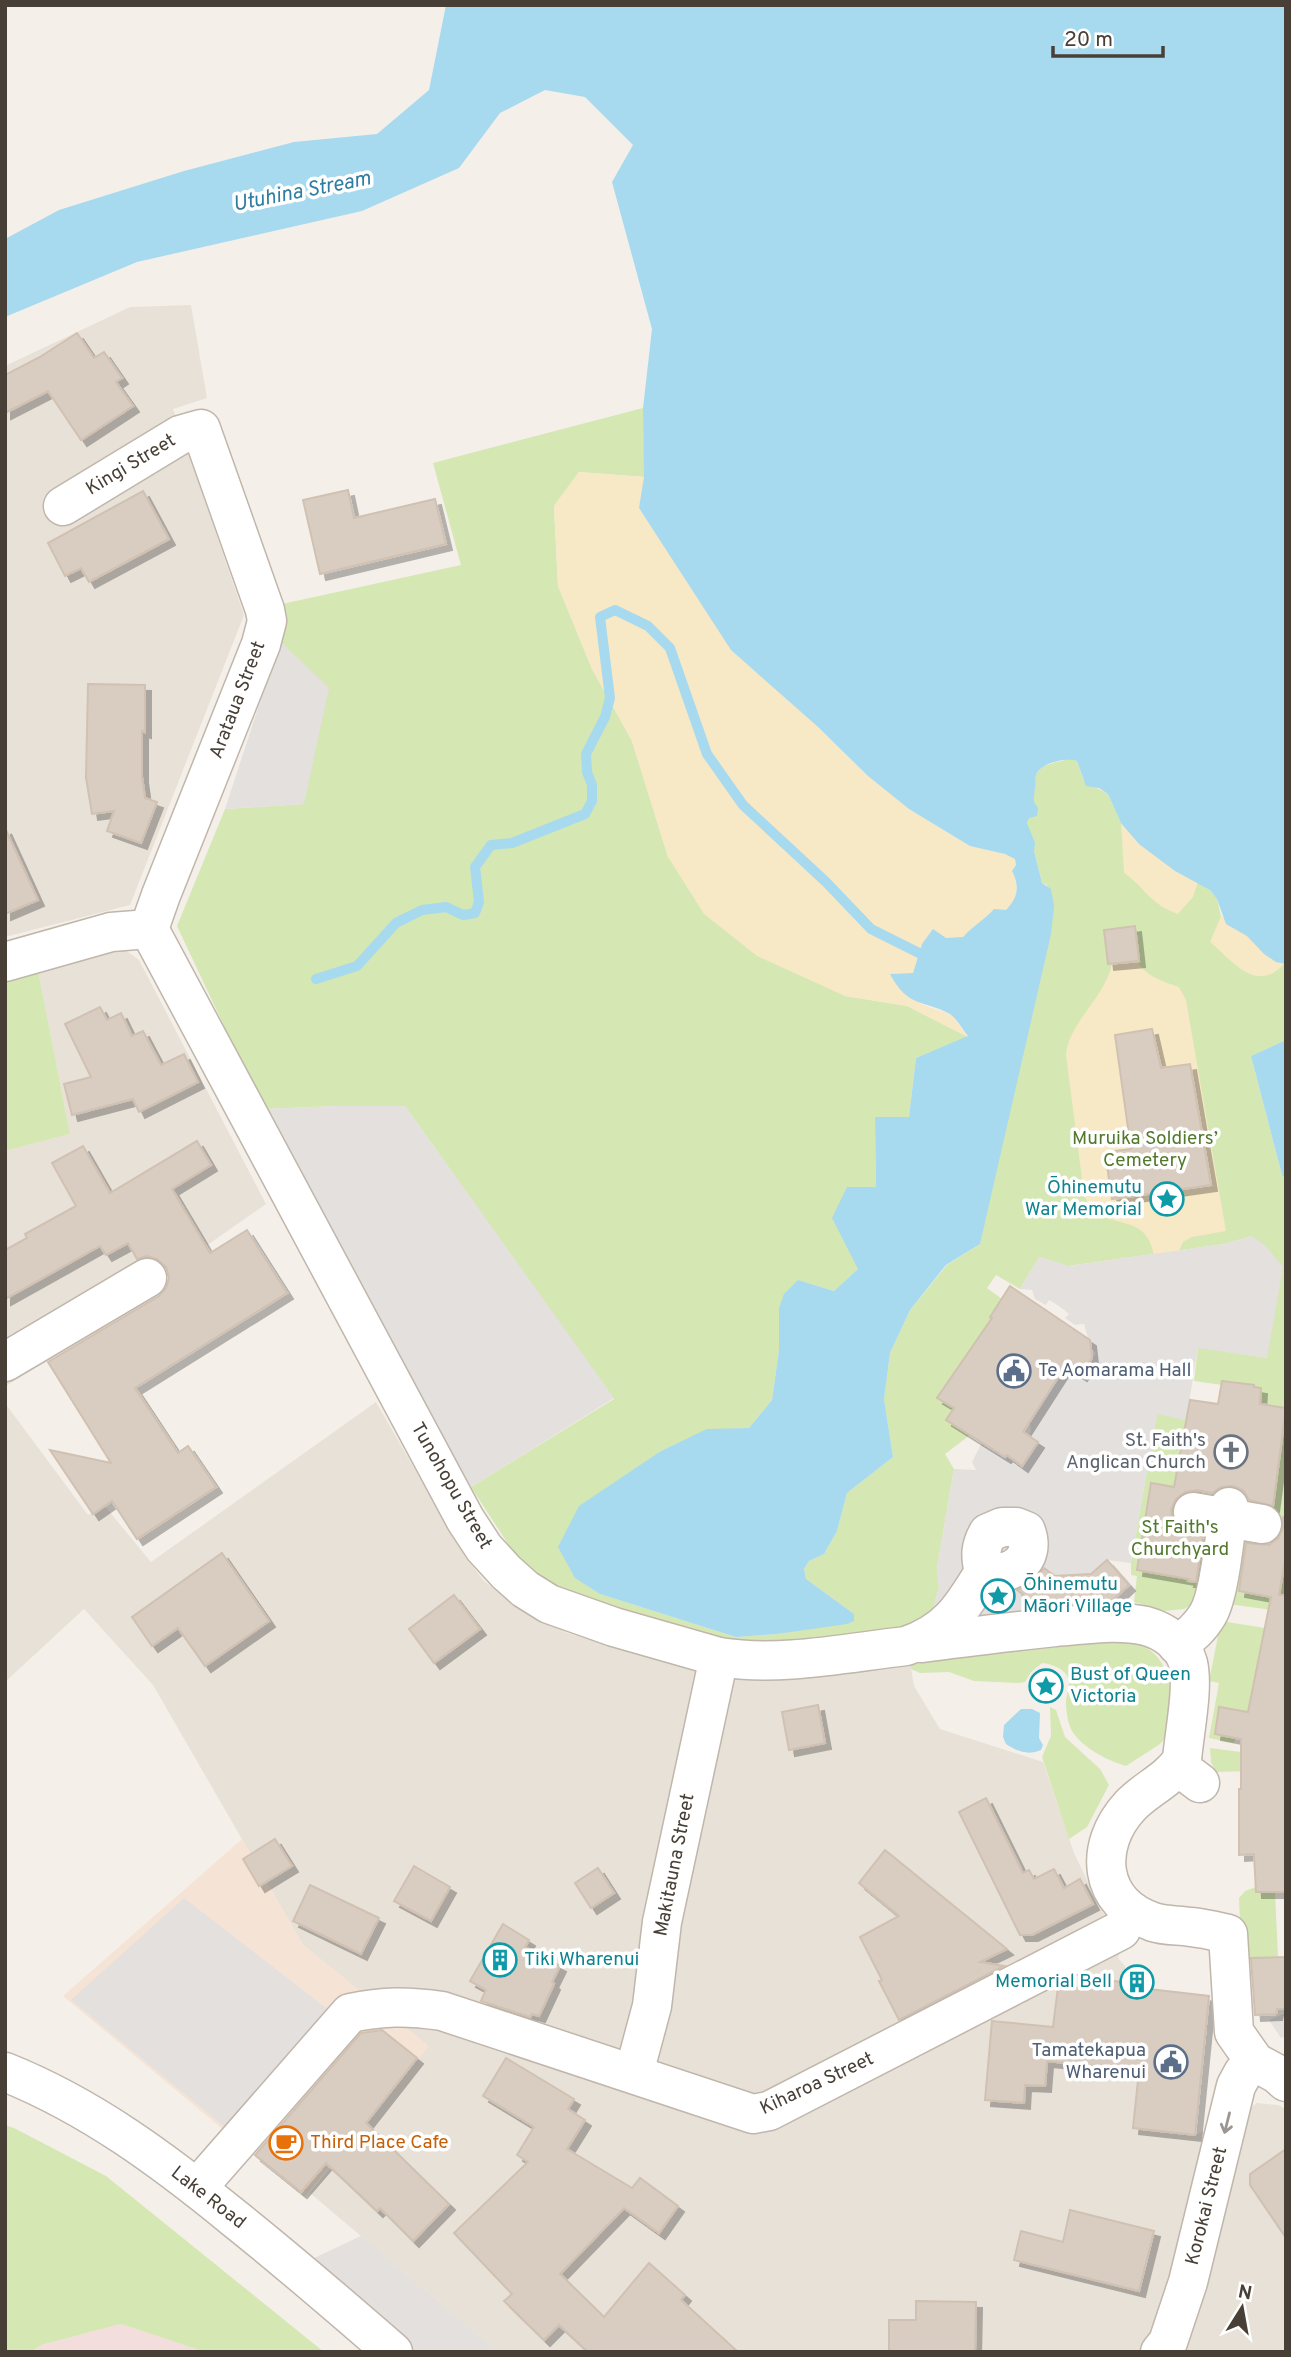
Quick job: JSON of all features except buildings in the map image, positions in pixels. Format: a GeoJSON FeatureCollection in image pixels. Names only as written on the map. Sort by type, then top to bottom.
{"type":"FeatureCollection","features":[{"type":"Feature","properties":{"kind":"street","name":"Kingi Street"},"geometry":{"type":"LineString","coordinates":[[63,506],[180,435],[201,429]]}},
{"type":"Feature","properties":{"kind":"street","name":"Arataua Street"},"geometry":{"type":"LineString","coordinates":[[149,929],[261,644],[267,621],[201,429]]}},
{"type":"Feature","properties":{"kind":"street"},"geometry":{"type":"LineString","coordinates":[[5,962],[111,932],[149,929]]}},
{"type":"Feature","properties":{"kind":"street","name":"Tunohopu Street"},"geometry":{"type":"LineString","coordinates":[[149,929],[465,1519],[484,1548],[525,1589],[549,1604],[614,1627],[719,1657],[737,1660],[780,1660],[906,1646],[923,1640],[949,1623],[967,1601],[984,1572]]}},
{"type":"Feature","properties":{"kind":"street"},"geometry":{"type":"LineString","coordinates":[[5,1362],[147,1278]]}},
{"type":"Feature","properties":{"kind":"street"},"geometry":{"type":"LineString","coordinates":[[1177,1645],[1200,1627],[1210,1611],[1228,1515]]}},
{"type":"Feature","properties":{"kind":"street"},"geometry":{"type":"LineString","coordinates":[[906,1646],[976,1635],[1121,1622],[1148,1627],[1166,1634],[1177,1645],[1188,1662],[1190,1678],[1182,1760],[1184,1771],[1200,1783],[1178,1783],[1143,1796],[1116,1827],[1105,1854],[1105,1864],[1117,1898],[1128,1909],[1151,1921],[1227,1934],[1234,2032],[1270,2072]]}},
{"type":"Feature","properties":{"kind":"street","name":"Makitauna Street"},"geometry":{"type":"LineString","coordinates":[[634,2073],[652,2006],[662,1922],[719,1657]]}},
{"type":"Feature","properties":{"kind":"street","name":"Kiharoa Street"},"geometry":{"type":"LineString","coordinates":[[197,2188],[350,2013],[407,2006],[442,2011],[753,2114],[769,2111],[1121,1930]]}},
{"type":"Feature","properties":{"kind":"street","name":"Lake Road"},"geometry":{"type":"LineString","coordinates":[[5,2072],[55,2093],[104,2122],[197,2188],[295,2267],[393,2352]]}},
{"type":"Feature","properties":{"kind":"street","name":"Korokai Street"},"geometry":{"type":"LineString","coordinates":[[1160,2352],[1168,2342],[1188,2282],[1236,2086],[1243,2073],[1270,2072]]}},
{"type":"Feature","properties":{"kind":"shaded area"},"geometry":{"type":"Polygon","coordinates":[[[191,305],[207,398],[173,409],[244,615],[130,905],[5,937],[5,366],[130,307],[191,305]]]}},
{"type":"Feature","properties":{"kind":"shaded area"},"geometry":{"type":"Polygon","coordinates":[[[280,641],[329,688],[304,804],[225,809],[280,641]]]}},
{"type":"Feature","properties":{"kind":"shaded area"},"geometry":{"type":"Polygon","coordinates":[[[120,946],[139,960],[266,1204],[5,1387],[5,1151],[70,1134],[37,965],[120,946]]]}},
{"type":"Feature","properties":{"kind":"shaded area"},"geometry":{"type":"Polygon","coordinates":[[[405,1106],[614,1398],[471,1487],[263,1109],[405,1106]]]}},
{"type":"Feature","properties":{"kind":"shaded area"},"geometry":{"type":"Polygon","coordinates":[[[1252,1236],[1266,1246],[1283,1267],[1267,1358],[1198,1348],[1186,1420],[1157,1414],[1131,1563],[1107,1560],[1091,1574],[1055,1576],[1037,1562],[1017,1590],[1053,1617],[922,1623],[931,1614],[939,1588],[937,1568],[954,1469],[976,1470],[972,1462],[982,1442],[1022,1465],[1037,1442],[1028,1436],[1030,1425],[1025,1422],[1058,1372],[1065,1374],[1072,1369],[1081,1375],[1096,1353],[1091,1349],[1084,1324],[1075,1325],[1065,1318],[1069,1314],[1059,1306],[1049,1300],[1046,1305],[1035,1299],[1032,1290],[1020,1289],[1039,1257],[1069,1266],[1224,1244],[1252,1236]]]}},
{"type":"Feature","properties":{"kind":"shaded area"},"geometry":{"type":"Polygon","coordinates":[[[376,1402],[466,1558],[484,1581],[526,1613],[567,1633],[704,1674],[910,1662],[914,1686],[940,1729],[1043,1762],[1074,1853],[1103,1913],[1113,1920],[1125,1939],[1118,1958],[1125,1966],[1125,1990],[1147,1992],[1133,2128],[1195,2135],[1240,2115],[1257,2103],[1278,2105],[1286,2109],[1286,2352],[498,2352],[310,2193],[428,2046],[303,1945],[153,1685],[84,1609],[5,1682],[5,1403],[88,1515],[104,1505],[151,1562],[376,1402]]]}},
{"type":"Feature","properties":{"kind":"shaded area"},"geometry":{"type":"Polygon","coordinates":[[[242,1839],[303,1945],[429,2046],[304,2197],[63,1996],[242,1839]]]}},
{"type":"Feature","properties":{"kind":"shaded area"},"geometry":{"type":"Polygon","coordinates":[[[184,1898],[335,2015],[232,2133],[71,2000],[184,1898]]]}},
{"type":"Feature","properties":{"kind":"shaded area"},"geometry":{"type":"Polygon","coordinates":[[[1286,2013],[1286,2036],[1281,2038],[1269,2020],[1286,2013]]]}},
{"type":"Feature","properties":{"kind":"shaded area"},"geometry":{"type":"Polygon","coordinates":[[[361,2236],[498,2352],[393,2352],[295,2267],[361,2236]]]}},
{"type":"Feature","properties":{"kind":"shaded area"},"geometry":{"type":"Polygon","coordinates":[[[121,2324],[205,2352],[31,2352],[41,2345],[121,2324]]]}},
{"type":"Feature","properties":{"kind":"green space"},"geometry":{"type":"Polygon","coordinates":[[[643,408],[645,477],[579,472],[554,506],[558,586],[592,669],[632,741],[668,857],[845,996],[907,1006],[968,1037],[916,1058],[909,1117],[875,1117],[876,1188],[858,1269],[834,1291],[798,1280],[779,1308],[779,1350],[772,1400],[749,1428],[707,1430],[661,1451],[575,1577],[600,1594],[736,1637],[811,1628],[854,1614],[806,1579],[804,1569],[809,1561],[824,1554],[837,1531],[847,1493],[893,1457],[884,1399],[890,1353],[910,1310],[947,1265],[980,1244],[1047,885],[1042,883],[1027,823],[1033,803],[1036,774],[1042,767],[1056,762],[1071,759],[1077,761],[1084,781],[1108,794],[1121,823],[1210,890],[1217,899],[1221,916],[1286,964],[1286,1040],[1251,1056],[1282,1175],[1286,1180],[1286,1408],[1260,1404],[1261,1388],[1230,1382],[1222,1385],[1194,1381],[1198,1347],[1267,1358],[1252,1236],[1224,1244],[1068,1266],[1039,1257],[1020,1289],[996,1275],[987,1288],[1002,1299],[938,1398],[954,1408],[946,1420],[970,1435],[945,1454],[954,1469],[937,1568],[939,1588],[931,1614],[904,1633],[739,1649],[538,1582],[514,1553],[471,1487],[614,1399],[405,1106],[263,1109],[177,926],[225,809],[304,804],[280,641],[282,604],[461,565],[433,463],[643,408]],[[1135,926],[1104,930],[1108,964],[1139,960],[1135,926]]]}},
{"type":"Feature","properties":{"kind":"green space"},"geometry":{"type":"Polygon","coordinates":[[[37,965],[70,1134],[5,1151],[5,975],[37,965]]]}},
{"type":"Feature","properties":{"kind":"green space","name":"St Faith's Churchyard"},"geometry":{"type":"Polygon","coordinates":[[[1157,1413],[1186,1420],[1177,1472],[1188,1489],[1201,1492],[1200,1500],[1249,1508],[1251,1499],[1275,1490],[1286,1416],[1286,1612],[1199,1600],[1184,1609],[1165,1611],[1134,1602],[1137,1576],[1131,1575],[1131,1563],[1157,1413]]]}},
{"type":"Feature","properties":{"kind":"green space"},"geometry":{"type":"Polygon","coordinates":[[[1221,1621],[1265,1628],[1253,1687],[1260,1688],[1252,1771],[1216,1772],[1211,1762],[1210,1748],[1241,1752],[1242,1740],[1235,1739],[1234,1743],[1209,1738],[1219,1683],[1209,1681],[1221,1621]]]}},
{"type":"Feature","properties":{"kind":"green space"},"geometry":{"type":"Polygon","coordinates":[[[1078,1636],[1132,1642],[1146,1648],[1157,1657],[1169,1681],[1171,1696],[1165,1738],[1126,1766],[1098,1754],[1074,1734],[1066,1710],[1069,1680],[1062,1670],[1054,1666],[1042,1663],[1031,1672],[1025,1682],[1019,1683],[974,1681],[949,1672],[920,1673],[911,1669],[910,1662],[1078,1636]]]}},
{"type":"Feature","properties":{"kind":"green space"},"geometry":{"type":"Polygon","coordinates":[[[1050,1707],[1056,1710],[1065,1737],[1100,1769],[1109,1785],[1087,1827],[1069,1839],[1042,1757],[1051,1736],[1050,1707]]]}},
{"type":"Feature","properties":{"kind":"green space"},"geometry":{"type":"Polygon","coordinates":[[[1256,1887],[1275,1892],[1278,1957],[1246,1958],[1242,1963],[1239,1898],[1245,1891],[1256,1887]]]}},
{"type":"Feature","properties":{"kind":"green space"},"geometry":{"type":"Polygon","coordinates":[[[5,2125],[106,2176],[324,2352],[205,2352],[121,2324],[41,2345],[31,2352],[5,2352],[5,2125]]]}},
{"type":"Feature","properties":{"kind":"sand"},"geometry":{"type":"Polygon","coordinates":[[[579,472],[645,477],[639,509],[658,536],[817,726],[868,776],[909,809],[970,846],[1015,859],[1016,865],[1012,871],[1016,892],[1006,911],[994,909],[963,937],[922,944],[913,973],[891,974],[921,1004],[952,1015],[968,1037],[907,1006],[845,996],[757,956],[704,914],[668,857],[632,741],[592,669],[558,586],[554,506],[579,472]]]}},
{"type":"Feature","properties":{"kind":"sand"},"geometry":{"type":"Polygon","coordinates":[[[1121,823],[1156,857],[1198,882],[1193,897],[1178,914],[1154,901],[1124,873],[1121,823]]]}},
{"type":"Feature","properties":{"kind":"sand"},"geometry":{"type":"Polygon","coordinates":[[[1221,916],[1284,964],[1274,973],[1264,976],[1254,975],[1236,965],[1210,942],[1221,916]]]}},
{"type":"Feature","properties":{"kind":"sand","name":"Muruika Soldiers’ Cemetery"},"geometry":{"type":"Polygon","coordinates":[[[1137,961],[1150,975],[1179,987],[1186,1000],[1226,1231],[1192,1237],[1183,1242],[1179,1251],[1154,1255],[1144,1233],[1129,1224],[1102,1215],[1092,1208],[1084,1195],[1066,1055],[1073,1032],[1102,988],[1112,964],[1137,961]]]}},
{"type":"Feature","properties":{"kind":"water","name":"Utuhina Stream"},"geometry":{"type":"Polygon","coordinates":[[[446,5],[1286,5],[1286,964],[1276,962],[1264,954],[1247,936],[1226,924],[1217,899],[1210,890],[1175,871],[1139,844],[1121,823],[1108,794],[1099,788],[1086,786],[1077,761],[1054,762],[1038,771],[1034,798],[1038,808],[1037,816],[1029,818],[1027,823],[1035,843],[1034,851],[1042,883],[1051,889],[1054,906],[1051,934],[980,1244],[946,1265],[910,1310],[890,1353],[884,1399],[893,1457],[847,1493],[837,1531],[824,1554],[809,1561],[804,1569],[806,1579],[854,1614],[854,1621],[847,1624],[736,1637],[600,1594],[575,1578],[558,1547],[579,1506],[661,1451],[707,1429],[749,1428],[772,1400],[779,1350],[779,1308],[784,1294],[798,1280],[834,1291],[858,1269],[832,1218],[847,1187],[876,1187],[875,1117],[909,1117],[916,1058],[968,1036],[950,1014],[910,998],[890,974],[913,973],[922,944],[933,929],[946,938],[963,937],[994,909],[1006,910],[1016,892],[1012,871],[1016,865],[1015,859],[970,846],[909,809],[868,776],[817,726],[731,650],[639,508],[644,477],[643,408],[652,329],[612,182],[633,145],[585,97],[545,90],[500,113],[459,168],[362,211],[137,262],[5,317],[5,239],[59,210],[184,171],[294,142],[377,134],[429,90],[446,5]]]}},
{"type":"Feature","properties":{"kind":"water"},"geometry":{"type":"Polygon","coordinates":[[[1286,1040],[1286,1180],[1282,1175],[1251,1056],[1286,1040]]]}},
{"type":"Feature","properties":{"kind":"water"},"geometry":{"type":"Polygon","coordinates":[[[1021,1709],[1032,1709],[1040,1713],[1039,1738],[1043,1745],[1041,1750],[1022,1752],[1006,1744],[1003,1737],[1004,1725],[1021,1709]]]}},
{"type":"Feature","properties":{"kind":"waterway"},"geometry":{"type":"LineString","coordinates":[[316,979],[357,966],[396,923],[422,910],[446,907],[463,915],[475,913],[479,902],[475,867],[491,845],[512,843],[585,814],[592,801],[586,754],[605,717],[610,698],[600,617],[615,610],[648,626],[670,648],[707,754],[743,805],[826,882],[871,929],[919,953]]}},
{"type":"Feature","properties":{"kind":"place","name":"Ōhinemutu War Memorial"},"geometry":{"type":"Point","coordinates":[1167,1199]}},
{"type":"Feature","properties":{"kind":"place","name":"Te Aomarama Hall"},"geometry":{"type":"Point","coordinates":[1014,1371]}},
{"type":"Feature","properties":{"kind":"place","name":"St. Faith's Anglican Church"},"geometry":{"type":"Point","coordinates":[1231,1452]}},
{"type":"Feature","properties":{"kind":"place","name":"Ōhinemutu Māori Village"},"geometry":{"type":"Point","coordinates":[998,1596]}},
{"type":"Feature","properties":{"kind":"place","name":"Bust of Queen Victoria"},"geometry":{"type":"Point","coordinates":[1046,1686]}},
{"type":"Feature","properties":{"kind":"place","name":"Tiki Wharenui"},"geometry":{"type":"Point","coordinates":[500,1960]}},
{"type":"Feature","properties":{"kind":"place","name":"Memorial Bell"},"geometry":{"type":"Point","coordinates":[1137,1982]}},
{"type":"Feature","properties":{"kind":"place","name":"Tamatekapua Wharenui"},"geometry":{"type":"Point","coordinates":[1171,2062]}},
{"type":"Feature","properties":{"kind":"place","name":"Third Place Cafe"},"geometry":{"type":"Point","coordinates":[286,2143]}}]}
